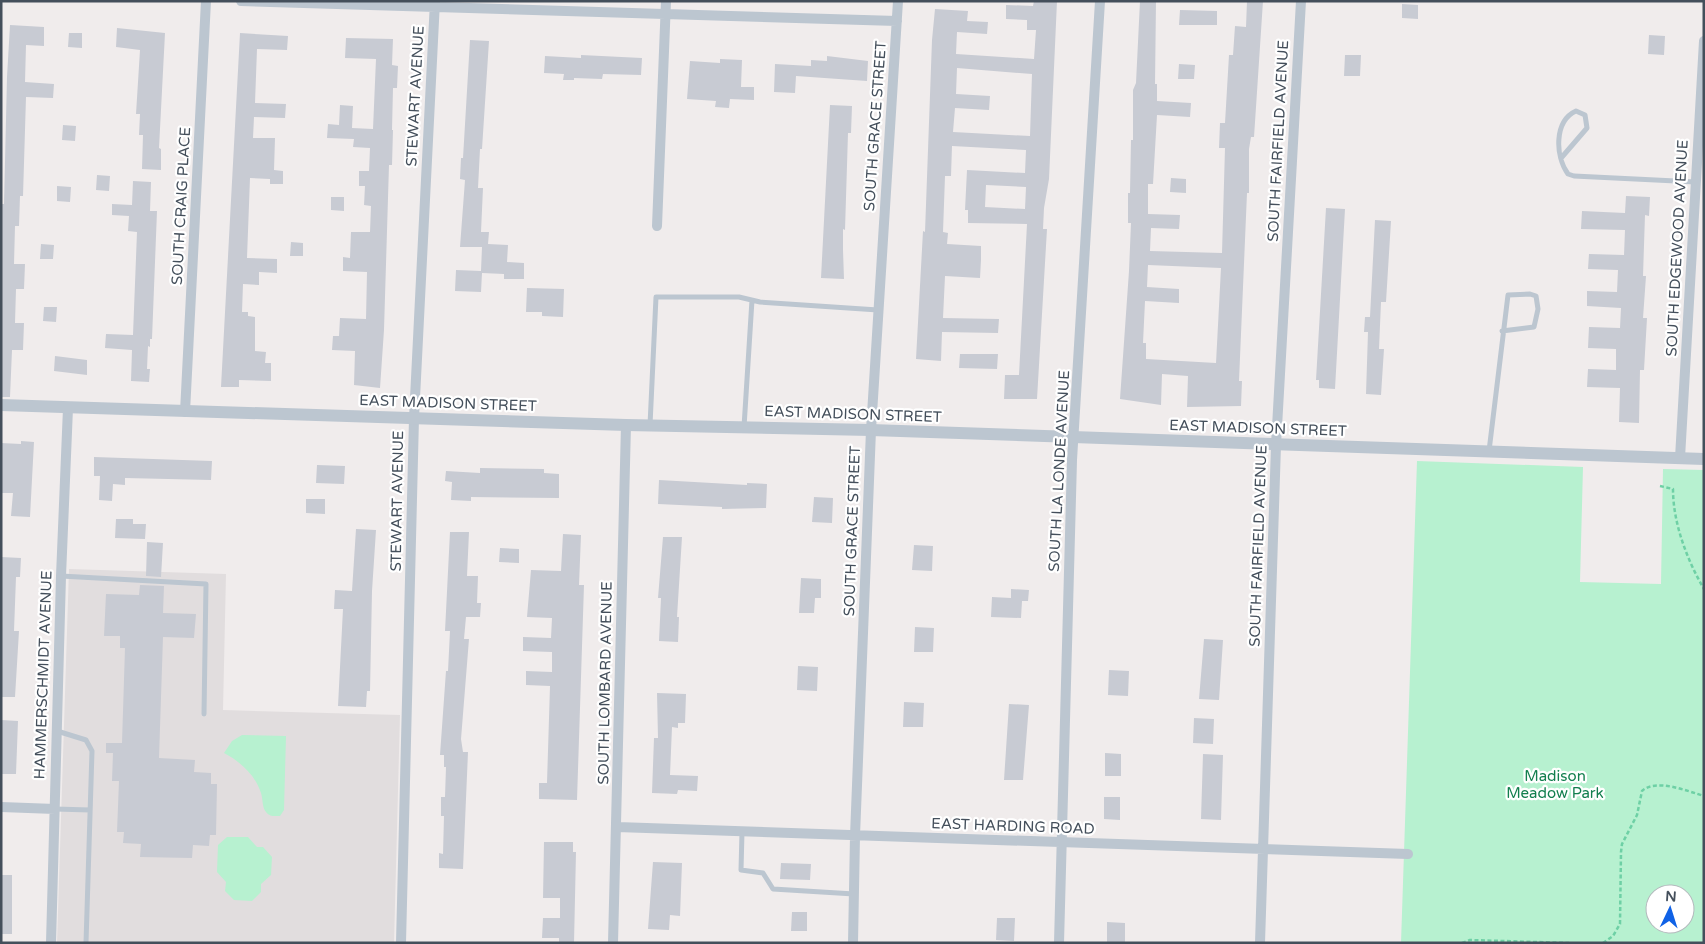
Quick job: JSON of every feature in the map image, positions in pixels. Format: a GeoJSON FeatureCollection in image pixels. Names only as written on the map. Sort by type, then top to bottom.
{"type":"FeatureCollection","features":[{"type":"Feature","properties":{"kind":"street","name":"SOUTH CRAIG PLACE"},"geometry":{"type":"LineString","coordinates":[[185,412],[206,1]]}},
{"type":"Feature","properties":{"kind":"street"},"geometry":{"type":"LineString","coordinates":[[240,1],[435,4],[665,16],[897,21]]}},
{"type":"Feature","properties":{"kind":"street"},"geometry":{"type":"LineString","coordinates":[[657,226],[666,1]]}},
{"type":"Feature","properties":{"kind":"street","name":"SOUTH GRACE STREET"},"geometry":{"type":"LineString","coordinates":[[853,943],[855,836],[871,430],[898,1]]}},
{"type":"Feature","properties":{"kind":"street","name":"SOUTH LA LONDE AVENUE"},"geometry":{"type":"LineString","coordinates":[[1059,943],[1072,460],[1075,438],[1100,1]]}},
{"type":"Feature","properties":{"kind":"street","name":"SOUTH FAIRFIELD AVENUE"},"geometry":{"type":"LineString","coordinates":[[1260,943],[1276,445],[1301,1]]}},
{"type":"Feature","properties":{"kind":"street","name":"STEWART AVENUE"},"geometry":{"type":"LineString","coordinates":[[401,943],[414,418],[435,4]]}},
{"type":"Feature","properties":{"kind":"street","name":"SOUTH EDGEWOOD AVENUE"},"geometry":{"type":"LineString","coordinates":[[1680,458],[1704,41]]}},
{"type":"Feature","properties":{"kind":"street","name":"EAST MADISON STREET"},"geometry":{"type":"LineString","coordinates":[[1,405],[626,425],[871,430],[1704,459]]}},
{"type":"Feature","properties":{"kind":"street","name":"HAMMERSCHMIDT AVENUE"},"geometry":{"type":"LineString","coordinates":[[50,943],[68,408]]}},
{"type":"Feature","properties":{"kind":"street","name":"SOUTH LOMBARD AVENUE"},"geometry":{"type":"LineString","coordinates":[[613,943],[626,425]]}},
{"type":"Feature","properties":{"kind":"street"},"geometry":{"type":"LineString","coordinates":[[1,807],[55,809]]}},
{"type":"Feature","properties":{"kind":"street","name":"EAST HARDING ROAD"},"geometry":{"type":"LineString","coordinates":[[617,827],[1408,854]]}},
{"type":"Feature","properties":{"kind":"lane"},"geometry":{"type":"LineString","coordinates":[[1562,157],[1587,128],[1588,122],[1585,115],[1576,111],[1569,114],[1563,121],[1560,134],[1562,157],[1564,169],[1568,174],[1574,176],[1696,182]]}},
{"type":"Feature","properties":{"kind":"lane"},"geometry":{"type":"LineString","coordinates":[[1489,452],[1502,331],[1508,294],[1530,294],[1536,296],[1538,309],[1534,327],[1502,331]]}},
{"type":"Feature","properties":{"kind":"lane"},"geometry":{"type":"LineString","coordinates":[[650,425],[656,297],[739,297],[752,300],[879,310]]}},
{"type":"Feature","properties":{"kind":"lane"},"geometry":{"type":"LineString","coordinates":[[744,427],[752,300]]}},
{"type":"Feature","properties":{"kind":"lane"},"geometry":{"type":"LineString","coordinates":[[61,576],[206,584],[204,714]]}},
{"type":"Feature","properties":{"kind":"lane"},"geometry":{"type":"LineString","coordinates":[[57,731],[86,740],[92,751],[86,943]]}},
{"type":"Feature","properties":{"kind":"lane"},"geometry":{"type":"LineString","coordinates":[[55,809],[90,810]]}},
{"type":"Feature","properties":{"kind":"lane"},"geometry":{"type":"LineString","coordinates":[[742,832],[741,870],[763,874],[773,889],[854,894]]}},
{"type":"Feature","properties":{"kind":"path"},"geometry":{"type":"LineString","coordinates":[[1660,486],[1674,489],[1673,506],[1684,545],[1704,589]]}},
{"type":"Feature","properties":{"kind":"path"},"geometry":{"type":"LineString","coordinates":[[1603,943],[1613,936],[1620,924],[1622,844],[1637,815],[1642,791],[1653,786],[1667,787],[1704,796]]}},
{"type":"Feature","properties":{"kind":"path"},"geometry":{"type":"LineString","coordinates":[[1462,943],[1470,940],[1569,943]]}},
{"type":"Feature","properties":{"kind":"shaded area"},"geometry":{"type":"Polygon","coordinates":[[[69,569],[226,574],[223,710],[400,715],[394,943],[57,943],[69,569]]]}},
{"type":"Feature","properties":{"kind":"green space","name":"Madison Meadow Park"},"geometry":{"type":"Polygon","coordinates":[[[1417,461],[1583,467],[1580,582],[1661,584],[1663,469],[1704,470],[1704,943],[1401,943],[1417,461]]]}},
{"type":"Feature","properties":{"kind":"green space"},"geometry":{"type":"Polygon","coordinates":[[[242,735],[286,736],[284,810],[280,816],[274,816],[266,812],[255,780],[242,765],[224,753],[232,741],[242,735]]]}},
{"type":"Feature","properties":{"kind":"green space"},"geometry":{"type":"Polygon","coordinates":[[[227,837],[248,837],[257,847],[263,847],[272,857],[271,875],[261,884],[261,892],[252,901],[234,900],[225,891],[226,882],[217,872],[218,845],[227,837]]]}},
{"type":"Feature","properties":{"kind":"building"},"geometry":{"type":"Polygon","coordinates":[[[1034,1],[1057,1],[1049,179],[1044,208],[1043,229],[1047,229],[1037,399],[1004,399],[1005,375],[1019,375],[1027,224],[968,223],[968,210],[965,210],[967,170],[1025,173],[1026,150],[952,146],[951,176],[945,176],[943,232],[948,233],[947,244],[981,246],[981,260],[980,278],[945,276],[943,318],[999,319],[998,333],[942,332],[941,361],[916,359],[923,231],[925,232],[932,40],[935,9],[968,11],[967,21],[988,22],[987,34],[957,32],[956,54],[1034,59],[1036,30],[1027,30],[1027,20],[1006,19],[1006,5],[1033,6],[1034,1]],[[957,68],[956,94],[990,96],[989,110],[955,108],[953,132],[1030,136],[1032,74],[957,68]],[[986,185],[985,207],[1025,209],[1026,187],[986,185]]]}},
{"type":"Feature","properties":{"kind":"building"},"geometry":{"type":"Polygon","coordinates":[[[1140,1],[1156,1],[1155,84],[1157,84],[1157,101],[1191,103],[1190,117],[1157,115],[1153,184],[1148,184],[1148,214],[1180,215],[1179,229],[1151,228],[1150,251],[1222,253],[1225,148],[1219,148],[1220,123],[1225,123],[1229,55],[1233,55],[1235,26],[1246,27],[1247,1],[1263,1],[1254,137],[1251,137],[1249,149],[1249,193],[1247,193],[1239,381],[1242,381],[1241,406],[1187,407],[1188,376],[1162,374],[1161,405],[1120,399],[1129,271],[1131,223],[1128,223],[1128,193],[1130,193],[1131,140],[1133,140],[1133,90],[1136,83],[1140,1]],[[1148,265],[1147,287],[1179,289],[1179,303],[1145,301],[1143,343],[1146,343],[1146,359],[1216,363],[1221,268],[1148,265]]]}},
{"type":"Feature","properties":{"kind":"building"},"geometry":{"type":"Polygon","coordinates":[[[1402,4],[1418,5],[1418,19],[1402,18],[1402,4]]]}},
{"type":"Feature","properties":{"kind":"building"},"geometry":{"type":"Polygon","coordinates":[[[1180,10],[1217,11],[1217,25],[1179,25],[1180,10]]]}},
{"type":"Feature","properties":{"kind":"building"},"geometry":{"type":"Polygon","coordinates":[[[10,25],[44,27],[44,46],[26,45],[25,82],[54,84],[53,98],[26,97],[23,196],[20,196],[19,226],[15,226],[14,264],[25,264],[24,289],[16,289],[15,323],[24,323],[23,350],[12,350],[10,397],[1,397],[1,204],[4,204],[10,25]]]}},
{"type":"Feature","properties":{"kind":"building"},"geometry":{"type":"Polygon","coordinates":[[[117,28],[165,33],[159,148],[161,149],[161,170],[142,169],[143,135],[139,135],[140,114],[136,114],[140,50],[116,47],[117,28]]]}},
{"type":"Feature","properties":{"kind":"building"},"geometry":{"type":"Polygon","coordinates":[[[69,33],[82,33],[82,48],[68,47],[69,33]]]}},
{"type":"Feature","properties":{"kind":"building"},"geometry":{"type":"Polygon","coordinates":[[[240,33],[288,36],[287,50],[257,49],[255,103],[286,104],[285,118],[254,117],[253,138],[275,138],[274,170],[283,171],[283,184],[270,184],[270,179],[250,178],[247,258],[277,259],[277,273],[259,272],[259,285],[243,284],[242,312],[248,312],[248,316],[255,317],[255,351],[266,352],[265,363],[271,363],[271,381],[239,380],[239,387],[221,387],[240,33]]]}},
{"type":"Feature","properties":{"kind":"building"},"geometry":{"type":"Polygon","coordinates":[[[1649,35],[1665,36],[1664,55],[1648,54],[1649,35]]]}},
{"type":"Feature","properties":{"kind":"building"},"geometry":{"type":"Polygon","coordinates":[[[346,38],[393,39],[392,65],[398,66],[397,88],[393,88],[392,165],[389,165],[384,330],[380,388],[354,385],[355,351],[332,350],[333,336],[339,336],[340,318],[366,319],[367,272],[343,271],[343,257],[350,258],[351,232],[370,232],[371,206],[364,205],[365,186],[359,186],[359,171],[369,171],[370,148],[353,147],[354,139],[327,138],[328,124],[339,125],[340,105],[353,106],[352,128],[373,129],[376,59],[345,58],[346,38]]]}},
{"type":"Feature","properties":{"kind":"building"},"geometry":{"type":"Polygon","coordinates":[[[470,40],[489,41],[478,188],[483,188],[481,232],[489,232],[488,244],[508,245],[507,262],[524,263],[524,279],[504,279],[504,274],[482,273],[481,292],[455,291],[456,270],[481,271],[482,247],[460,247],[465,180],[460,179],[461,158],[463,158],[470,40]]]}},
{"type":"Feature","properties":{"kind":"building"},"geometry":{"type":"Polygon","coordinates":[[[581,55],[642,58],[641,75],[603,74],[602,79],[574,78],[574,80],[563,80],[564,74],[544,73],[545,56],[581,58],[581,55]]]}},
{"type":"Feature","properties":{"kind":"building"},"geometry":{"type":"Polygon","coordinates":[[[1345,55],[1361,55],[1360,76],[1344,76],[1345,55]]]}},
{"type":"Feature","properties":{"kind":"building"},"geometry":{"type":"Polygon","coordinates":[[[827,56],[868,61],[867,81],[796,76],[795,93],[774,92],[775,64],[811,66],[811,60],[827,61],[827,56]]]}},
{"type":"Feature","properties":{"kind":"building"},"geometry":{"type":"Polygon","coordinates":[[[720,59],[742,60],[741,87],[754,87],[754,100],[730,99],[729,108],[715,107],[716,101],[687,99],[690,61],[720,63],[720,59]]]}},
{"type":"Feature","properties":{"kind":"building"},"geometry":{"type":"Polygon","coordinates":[[[1179,64],[1195,65],[1194,79],[1178,79],[1179,64]]]}},
{"type":"Feature","properties":{"kind":"building"},"geometry":{"type":"Polygon","coordinates":[[[830,105],[852,106],[851,133],[848,133],[845,230],[843,229],[844,279],[821,278],[830,105]]]}},
{"type":"Feature","properties":{"kind":"building"},"geometry":{"type":"Polygon","coordinates":[[[63,125],[76,126],[75,141],[62,140],[63,125]]]}},
{"type":"Feature","properties":{"kind":"building"},"geometry":{"type":"Polygon","coordinates":[[[97,175],[110,176],[109,191],[96,190],[97,175]]]}},
{"type":"Feature","properties":{"kind":"building"},"geometry":{"type":"Polygon","coordinates":[[[1171,178],[1186,179],[1186,193],[1170,192],[1171,178]]]}},
{"type":"Feature","properties":{"kind":"building"},"geometry":{"type":"Polygon","coordinates":[[[133,181],[151,182],[150,211],[157,211],[152,339],[150,339],[150,347],[148,346],[147,369],[150,369],[149,382],[131,381],[132,350],[105,348],[106,334],[133,335],[137,232],[128,231],[129,216],[112,215],[112,204],[132,205],[133,181]]]}},
{"type":"Feature","properties":{"kind":"building"},"geometry":{"type":"Polygon","coordinates":[[[57,186],[71,187],[70,202],[57,201],[57,186]]]}},
{"type":"Feature","properties":{"kind":"building"},"geometry":{"type":"Polygon","coordinates":[[[1626,196],[1650,197],[1649,216],[1645,215],[1643,276],[1646,276],[1643,318],[1647,318],[1644,370],[1640,370],[1639,423],[1619,422],[1620,388],[1587,387],[1588,369],[1616,370],[1616,349],[1588,348],[1589,327],[1620,328],[1621,308],[1587,306],[1587,291],[1617,292],[1618,270],[1588,269],[1589,254],[1624,255],[1625,230],[1581,229],[1582,211],[1625,213],[1626,196]]]}},
{"type":"Feature","properties":{"kind":"building"},"geometry":{"type":"Polygon","coordinates":[[[331,197],[344,197],[344,211],[331,210],[331,197]]]}},
{"type":"Feature","properties":{"kind":"building"},"geometry":{"type":"Polygon","coordinates":[[[1326,208],[1345,209],[1335,389],[1319,388],[1319,380],[1316,380],[1326,208]]]}},
{"type":"Feature","properties":{"kind":"building"},"geometry":{"type":"Polygon","coordinates":[[[1375,220],[1391,221],[1386,302],[1381,302],[1379,349],[1384,349],[1381,395],[1366,394],[1368,332],[1364,332],[1365,317],[1370,317],[1375,220]]]}},
{"type":"Feature","properties":{"kind":"building"},"geometry":{"type":"Polygon","coordinates":[[[291,242],[303,243],[303,256],[290,256],[291,242]]]}},
{"type":"Feature","properties":{"kind":"building"},"geometry":{"type":"Polygon","coordinates":[[[41,244],[54,245],[53,259],[40,259],[41,244]]]}},
{"type":"Feature","properties":{"kind":"building"},"geometry":{"type":"Polygon","coordinates":[[[527,288],[564,289],[563,317],[542,316],[542,312],[526,312],[527,288]]]}},
{"type":"Feature","properties":{"kind":"building"},"geometry":{"type":"Polygon","coordinates":[[[44,307],[57,307],[56,322],[43,321],[44,307]]]}},
{"type":"Feature","properties":{"kind":"building"},"geometry":{"type":"Polygon","coordinates":[[[960,354],[998,354],[997,369],[959,368],[960,354]]]}},
{"type":"Feature","properties":{"kind":"building"},"geometry":{"type":"Polygon","coordinates":[[[55,356],[87,360],[87,375],[54,371],[55,356]]]}},
{"type":"Feature","properties":{"kind":"building"},"geometry":{"type":"Polygon","coordinates":[[[21,441],[34,442],[30,517],[11,516],[13,493],[1,493],[1,443],[21,444],[21,441]]]}},
{"type":"Feature","properties":{"kind":"building"},"geometry":{"type":"Polygon","coordinates":[[[94,457],[212,461],[211,480],[125,478],[125,485],[113,484],[112,501],[99,500],[100,476],[94,476],[94,457]]]}},
{"type":"Feature","properties":{"kind":"building"},"geometry":{"type":"Polygon","coordinates":[[[317,465],[345,466],[344,484],[316,483],[317,465]]]}},
{"type":"Feature","properties":{"kind":"building"},"geometry":{"type":"Polygon","coordinates":[[[480,468],[544,469],[544,473],[559,474],[559,498],[471,497],[471,501],[451,500],[452,482],[445,481],[446,471],[480,473],[480,468]]]}},
{"type":"Feature","properties":{"kind":"building"},"geometry":{"type":"Polygon","coordinates":[[[659,480],[747,485],[747,483],[767,484],[766,508],[722,509],[722,507],[658,504],[659,480]]]}},
{"type":"Feature","properties":{"kind":"building"},"geometry":{"type":"Polygon","coordinates":[[[814,497],[833,498],[832,523],[812,522],[814,497]]]}},
{"type":"Feature","properties":{"kind":"building"},"geometry":{"type":"Polygon","coordinates":[[[306,499],[325,499],[325,514],[306,513],[306,499]]]}},
{"type":"Feature","properties":{"kind":"building"},"geometry":{"type":"Polygon","coordinates":[[[116,519],[133,519],[133,524],[146,524],[145,539],[115,538],[116,519]]]}},
{"type":"Feature","properties":{"kind":"building"},"geometry":{"type":"Polygon","coordinates":[[[356,529],[376,530],[372,591],[370,691],[367,691],[366,707],[338,706],[343,609],[334,609],[335,590],[352,591],[356,529]]]}},
{"type":"Feature","properties":{"kind":"building"},"geometry":{"type":"Polygon","coordinates":[[[450,532],[469,532],[467,576],[478,576],[477,603],[481,603],[480,617],[466,617],[464,639],[469,639],[461,739],[463,752],[468,752],[463,869],[439,868],[439,853],[443,854],[444,816],[441,816],[441,797],[445,797],[446,767],[444,767],[444,755],[440,755],[450,631],[445,631],[450,532]]]}},
{"type":"Feature","properties":{"kind":"building"},"geometry":{"type":"Polygon","coordinates":[[[563,534],[581,535],[579,585],[584,585],[577,800],[539,799],[539,783],[547,783],[550,686],[526,685],[526,671],[552,672],[552,652],[523,651],[523,637],[551,638],[552,618],[527,617],[531,570],[561,571],[563,534]]]}},
{"type":"Feature","properties":{"kind":"building"},"geometry":{"type":"Polygon","coordinates":[[[663,537],[682,537],[677,617],[679,617],[678,642],[659,641],[661,598],[658,598],[663,537]]]}},
{"type":"Feature","properties":{"kind":"building"},"geometry":{"type":"Polygon","coordinates":[[[147,542],[163,543],[161,577],[146,576],[147,542]]]}},
{"type":"Feature","properties":{"kind":"building"},"geometry":{"type":"Polygon","coordinates":[[[914,545],[933,546],[932,571],[912,570],[914,545]]]}},
{"type":"Feature","properties":{"kind":"building"},"geometry":{"type":"Polygon","coordinates":[[[500,548],[519,549],[519,563],[499,562],[500,548]]]}},
{"type":"Feature","properties":{"kind":"building"},"geometry":{"type":"Polygon","coordinates":[[[1,557],[21,558],[20,577],[16,577],[14,631],[19,631],[15,697],[1,697],[1,557]]]}},
{"type":"Feature","properties":{"kind":"building"},"geometry":{"type":"Polygon","coordinates":[[[801,578],[821,579],[821,598],[815,598],[814,613],[799,613],[801,578]]]}},
{"type":"Feature","properties":{"kind":"building"},"geometry":{"type":"Polygon","coordinates":[[[140,585],[164,586],[163,613],[196,614],[194,638],[163,637],[159,758],[195,760],[194,772],[211,773],[211,784],[217,784],[216,835],[210,835],[209,846],[193,845],[192,858],[140,857],[141,844],[123,843],[124,832],[117,832],[119,781],[112,781],[113,753],[106,753],[106,743],[122,743],[125,648],[120,648],[120,636],[104,636],[106,594],[139,595],[140,585]]]}},
{"type":"Feature","properties":{"kind":"building"},"geometry":{"type":"Polygon","coordinates":[[[1011,589],[1029,590],[1028,601],[1022,601],[1021,618],[991,617],[992,597],[1011,598],[1011,589]]]}},
{"type":"Feature","properties":{"kind":"building"},"geometry":{"type":"Polygon","coordinates":[[[915,627],[934,628],[933,652],[914,652],[915,627]]]}},
{"type":"Feature","properties":{"kind":"building"},"geometry":{"type":"Polygon","coordinates":[[[1204,639],[1223,640],[1219,700],[1199,699],[1204,639]]]}},
{"type":"Feature","properties":{"kind":"building"},"geometry":{"type":"Polygon","coordinates":[[[798,666],[818,667],[817,691],[797,690],[798,666]]]}},
{"type":"Feature","properties":{"kind":"building"},"geometry":{"type":"Polygon","coordinates":[[[1109,670],[1129,671],[1128,696],[1108,695],[1109,670]]]}},
{"type":"Feature","properties":{"kind":"building"},"geometry":{"type":"Polygon","coordinates":[[[657,693],[686,694],[685,723],[678,723],[678,728],[672,727],[670,775],[698,776],[697,791],[678,790],[677,794],[652,793],[654,738],[658,738],[657,693]]]}},
{"type":"Feature","properties":{"kind":"building"},"geometry":{"type":"Polygon","coordinates":[[[904,702],[924,703],[923,727],[903,727],[904,702]]]}},
{"type":"Feature","properties":{"kind":"building"},"geometry":{"type":"Polygon","coordinates":[[[1009,704],[1029,705],[1023,780],[1004,780],[1009,704]]]}},
{"type":"Feature","properties":{"kind":"building"},"geometry":{"type":"Polygon","coordinates":[[[1194,718],[1214,719],[1213,744],[1193,743],[1194,718]]]}},
{"type":"Feature","properties":{"kind":"building"},"geometry":{"type":"Polygon","coordinates":[[[1,720],[18,721],[16,774],[1,774],[1,720]]]}},
{"type":"Feature","properties":{"kind":"building"},"geometry":{"type":"Polygon","coordinates":[[[1105,753],[1121,754],[1121,776],[1105,776],[1105,753]]]}},
{"type":"Feature","properties":{"kind":"building"},"geometry":{"type":"Polygon","coordinates":[[[1203,754],[1223,755],[1221,820],[1201,819],[1203,754]]]}},
{"type":"Feature","properties":{"kind":"building"},"geometry":{"type":"Polygon","coordinates":[[[1104,797],[1120,797],[1120,820],[1104,819],[1104,797]]]}},
{"type":"Feature","properties":{"kind":"building"},"geometry":{"type":"Polygon","coordinates":[[[544,842],[573,842],[573,852],[576,852],[574,943],[559,943],[559,938],[542,938],[543,918],[560,918],[560,898],[543,898],[544,842]]]}},
{"type":"Feature","properties":{"kind":"building"},"geometry":{"type":"Polygon","coordinates":[[[653,862],[682,863],[680,916],[670,915],[669,930],[648,929],[653,862]]]}},
{"type":"Feature","properties":{"kind":"building"},"geometry":{"type":"Polygon","coordinates":[[[781,863],[811,864],[810,880],[780,879],[781,863]]]}},
{"type":"Feature","properties":{"kind":"building"},"geometry":{"type":"Polygon","coordinates":[[[1,875],[12,875],[12,934],[1,934],[1,875]]]}},
{"type":"Feature","properties":{"kind":"building"},"geometry":{"type":"Polygon","coordinates":[[[792,912],[807,912],[807,931],[791,931],[792,912]]]}},
{"type":"Feature","properties":{"kind":"building"},"geometry":{"type":"Polygon","coordinates":[[[997,918],[1015,918],[1014,941],[996,940],[997,918]]]}},
{"type":"Feature","properties":{"kind":"building"},"geometry":{"type":"Polygon","coordinates":[[[1107,922],[1125,923],[1125,943],[1107,943],[1107,922]]]}}]}
